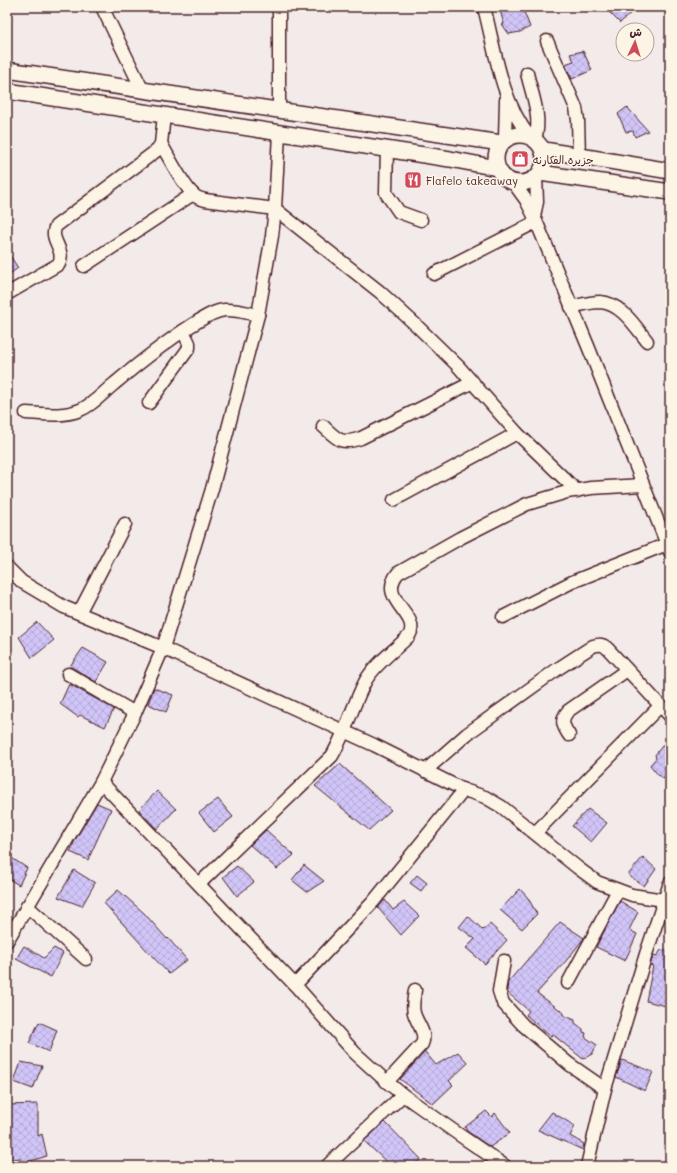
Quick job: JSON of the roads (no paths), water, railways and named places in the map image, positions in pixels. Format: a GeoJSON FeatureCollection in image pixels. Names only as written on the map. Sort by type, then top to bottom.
{"type":"FeatureCollection","features":[{"type":"Feature","properties":{"kind":"main road"},"geometry":{"type":"LineString","coordinates":[[7,70],[503,141],[517,134],[579,156],[670,171]]}},
{"type":"Feature","properties":{"kind":"main road"},"geometry":{"type":"LineString","coordinates":[[7,91],[386,149],[497,168]]}},
{"type":"Feature","properties":{"kind":"main road"},"geometry":{"type":"LineString","coordinates":[[503,141],[496,155],[497,168],[506,179],[513,182],[525,183],[538,175],[544,162],[536,142]]}},
{"type":"Feature","properties":{"kind":"main road"},"geometry":{"type":"LineString","coordinates":[[538,175],[670,192]]}},
{"type":"Feature","properties":{"kind":"street"},"geometry":{"type":"LineString","coordinates":[[102,7],[142,90]]}},
{"type":"Feature","properties":{"kind":"street"},"geometry":{"type":"LineString","coordinates":[[279,7],[279,110]]}},
{"type":"Feature","properties":{"kind":"street"},"geometry":{"type":"LineString","coordinates":[[484,7],[505,91],[510,105],[536,142]]}},
{"type":"Feature","properties":{"kind":"street"},"geometry":{"type":"LineString","coordinates":[[547,41],[576,108],[578,120],[579,156]]}},
{"type":"Feature","properties":{"kind":"street"},"geometry":{"type":"LineString","coordinates":[[527,73],[538,116],[536,142]]}},
{"type":"Feature","properties":{"kind":"street"},"geometry":{"type":"LineString","coordinates":[[503,141],[506,103],[505,91]]}},
{"type":"Feature","properties":{"kind":"street"},"geometry":{"type":"LineString","coordinates":[[7,294],[59,264],[61,254],[54,234],[56,226],[156,151],[161,144],[164,116]]}},
{"type":"Feature","properties":{"kind":"street"},"geometry":{"type":"LineString","coordinates":[[7,941],[101,782],[135,713],[163,648],[212,488],[258,315],[272,236],[275,209],[278,133]]}},
{"type":"Feature","properties":{"kind":"street"},"geometry":{"type":"LineString","coordinates":[[161,144],[197,198],[275,209],[380,292],[416,325],[473,382],[517,433],[577,491]]}},
{"type":"Feature","properties":{"kind":"street"},"geometry":{"type":"LineString","coordinates":[[386,149],[386,193],[399,212],[422,220]]}},
{"type":"Feature","properties":{"kind":"street"},"geometry":{"type":"LineString","coordinates":[[535,219],[538,175]]}},
{"type":"Feature","properties":{"kind":"street"},"geometry":{"type":"LineString","coordinates":[[504,617],[572,582],[669,548],[535,219],[526,200],[513,182]]}},
{"type":"Feature","properties":{"kind":"street"},"geometry":{"type":"LineString","coordinates":[[84,266],[193,194]]}},
{"type":"Feature","properties":{"kind":"street"},"geometry":{"type":"LineString","coordinates":[[434,274],[535,219]]}},
{"type":"Feature","properties":{"kind":"street"},"geometry":{"type":"LineString","coordinates":[[571,307],[598,302],[607,303],[621,310],[647,341]]}},
{"type":"Feature","properties":{"kind":"street"},"geometry":{"type":"LineString","coordinates":[[26,413],[52,415],[67,414],[81,410],[142,360],[183,331],[215,313],[224,310],[235,310],[258,315]]}},
{"type":"Feature","properties":{"kind":"street"},"geometry":{"type":"LineString","coordinates":[[149,403],[189,348],[189,343],[183,331]]}},
{"type":"Feature","properties":{"kind":"street"},"geometry":{"type":"LineString","coordinates":[[323,426],[336,438],[345,441],[361,438],[473,382]]}},
{"type":"Feature","properties":{"kind":"street"},"geometry":{"type":"LineString","coordinates":[[394,500],[517,433]]}},
{"type":"Feature","properties":{"kind":"street"},"geometry":{"type":"LineString","coordinates":[[199,884],[332,756],[338,747],[343,732],[367,679],[379,664],[411,633],[411,622],[392,594],[393,578],[398,573],[527,504],[547,497],[606,486],[643,485]]}},
{"type":"Feature","properties":{"kind":"street"},"geometry":{"type":"LineString","coordinates":[[79,613],[125,524]]}},
{"type":"Feature","properties":{"kind":"street"},"geometry":{"type":"LineString","coordinates":[[7,567],[22,582],[64,607],[163,648],[374,746],[464,790],[485,797],[502,807],[597,882],[632,895],[664,900]]}},
{"type":"Feature","properties":{"kind":"street"},"geometry":{"type":"LineString","coordinates":[[425,771],[467,734],[559,668],[593,646],[599,644],[604,645],[670,716]]}},
{"type":"Feature","properties":{"kind":"street"},"geometry":{"type":"LineString","coordinates":[[569,735],[563,726],[562,720],[564,715],[627,670]]}},
{"type":"Feature","properties":{"kind":"street"},"geometry":{"type":"LineString","coordinates":[[68,674],[135,713]]}},
{"type":"Feature","properties":{"kind":"street"},"geometry":{"type":"LineString","coordinates":[[535,833],[660,706]]}},
{"type":"Feature","properties":{"kind":"street"},"geometry":{"type":"LineString","coordinates":[[101,782],[295,985],[355,1054],[403,1095],[505,1166]]}},
{"type":"Feature","properties":{"kind":"street"},"geometry":{"type":"LineString","coordinates":[[295,985],[373,902],[464,790]]}},
{"type":"Feature","properties":{"kind":"street"},"geometry":{"type":"LineString","coordinates":[[587,1166],[605,1089],[646,954],[670,883]]}},
{"type":"Feature","properties":{"kind":"street"},"geometry":{"type":"LineString","coordinates":[[568,983],[618,890]]}},
{"type":"Feature","properties":{"kind":"street"},"geometry":{"type":"LineString","coordinates":[[28,906],[86,959]]}},
{"type":"Feature","properties":{"kind":"street"},"geometry":{"type":"LineString","coordinates":[[504,961],[499,991],[503,1003],[522,1025],[569,1064],[605,1089]]}},
{"type":"Feature","properties":{"kind":"street"},"geometry":{"type":"LineString","coordinates":[[387,1082],[424,1040],[424,1035],[414,1012],[415,990]]}},
{"type":"Feature","properties":{"kind":"street"},"geometry":{"type":"LineString","coordinates":[[327,1166],[403,1095]]}},
{"type":"Feature","properties":{"kind":"place","name":"جزيره الفكارنه"},"geometry":{"type":"Point","coordinates":[520,159]}},
{"type":"Feature","properties":{"kind":"place","name":"Flafelo takeaway"},"geometry":{"type":"Point","coordinates":[413,180]}}]}
